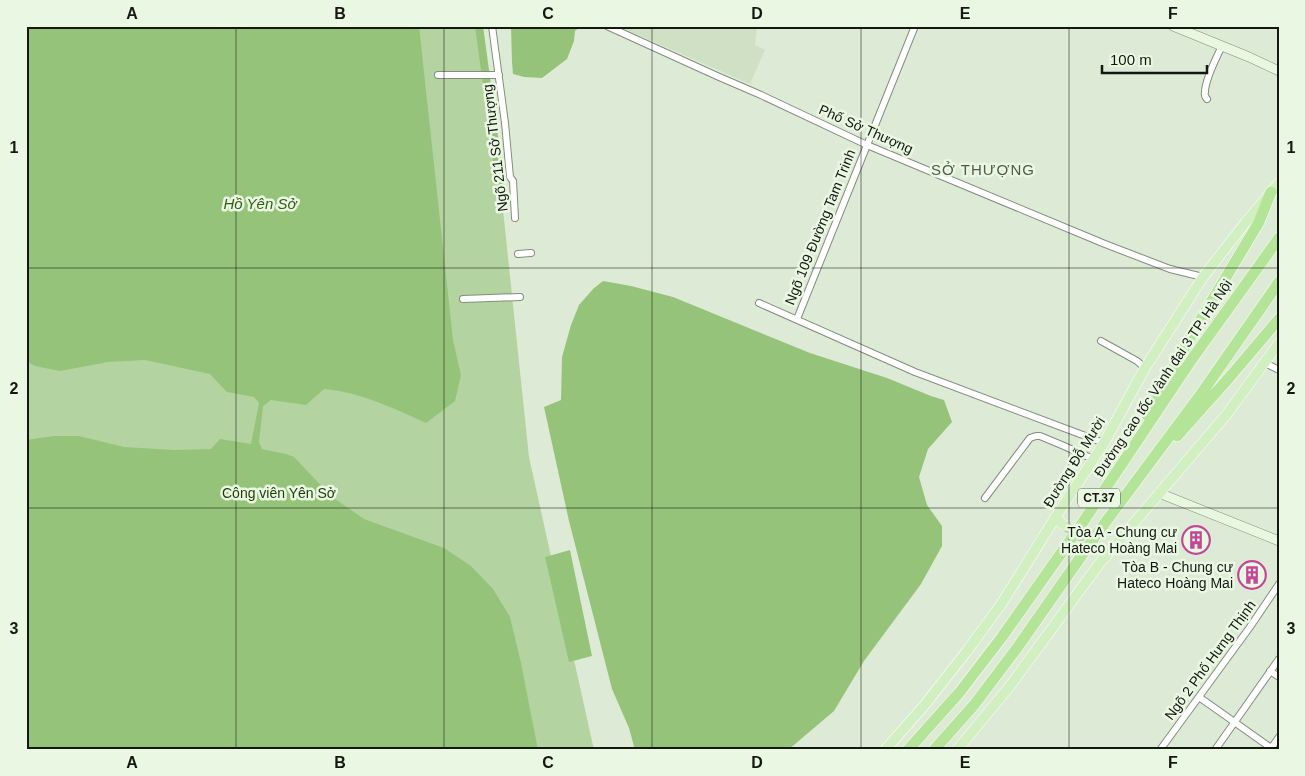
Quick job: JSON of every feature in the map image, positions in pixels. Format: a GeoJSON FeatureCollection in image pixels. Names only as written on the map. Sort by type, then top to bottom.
{"type":"FeatureCollection","features":[{"type":"Feature","properties":{"kind":"highway"},"geometry":{"type":"LineString","coordinates":[[1121,466],[1140,426],[1259,222],[1275,188]]}},
{"type":"Feature","properties":{"kind":"highway","name":"Đường cao tốc Vành đai 3 TP. Hà Nội"},"geometry":{"type":"LineString","coordinates":[[908,750],[959,693],[1002,637],[1071,540],[1192,359],[1279,238]]}},
{"type":"Feature","properties":{"kind":"highway","name":"CT.37"},"geometry":{"type":"LineString","coordinates":[[934,750],[974,705],[1017,648],[1128,492],[1201,394],[1279,282]]}},
{"type":"Feature","properties":{"kind":"highway"},"geometry":{"type":"LineString","coordinates":[[1128,492],[1279,319]]}},
{"type":"Feature","properties":{"kind":"main road","name":"Đường Đỗ Mười"},"geometry":{"type":"LineString","coordinates":[[884,750],[923,707],[968,651],[1002,604],[1104,443],[1145,368],[1203,277],[1275,188]]}},
{"type":"Feature","properties":{"kind":"main road"},"geometry":{"type":"LineString","coordinates":[[957,750],[1012,683],[1106,555],[1227,414],[1279,343]]}},
{"type":"Feature","properties":{"kind":"main road"},"geometry":{"type":"LineString","coordinates":[[1055,518],[1064,526]]}},
{"type":"Feature","properties":{"kind":"main road"},"geometry":{"type":"LineString","coordinates":[[1095,547],[1106,555]]}},
{"type":"Feature","properties":{"kind":"street","name":"Ngõ 211 Sở Thượng"},"geometry":{"type":"LineString","coordinates":[[492,26],[510,176],[513,181],[515,218]]}},
{"type":"Feature","properties":{"kind":"street","name":"Phố Sở Thượng"},"geometry":{"type":"LineString","coordinates":[[607,26],[867,145],[1105,244],[1170,269],[1203,277]]}},
{"type":"Feature","properties":{"kind":"street","name":"Ngõ 109 Đường Tam Trinh"},"geometry":{"type":"LineString","coordinates":[[797,319],[915,26]]}},
{"type":"Feature","properties":{"kind":"street"},"geometry":{"type":"LineString","coordinates":[[1173,26],[1194,30],[1222,46],[1279,71]]}},
{"type":"Feature","properties":{"kind":"street"},"geometry":{"type":"LineString","coordinates":[[1207,99],[1204,91],[1222,46]]}},
{"type":"Feature","properties":{"kind":"street"},"geometry":{"type":"LineString","coordinates":[[438,74],[499,75]]}},
{"type":"Feature","properties":{"kind":"street"},"geometry":{"type":"LineString","coordinates":[[518,254],[530,253]]}},
{"type":"Feature","properties":{"kind":"street"},"geometry":{"type":"LineString","coordinates":[[463,299],[520,297]]}},
{"type":"Feature","properties":{"kind":"street"},"geometry":{"type":"LineString","coordinates":[[759,303],[915,372],[1104,443]]}},
{"type":"Feature","properties":{"kind":"street"},"geometry":{"type":"LineString","coordinates":[[1101,341],[1136,360],[1145,368]]}},
{"type":"Feature","properties":{"kind":"street"},"geometry":{"type":"LineString","coordinates":[[1265,363],[1279,370]]}},
{"type":"Feature","properties":{"kind":"street"},"geometry":{"type":"LineString","coordinates":[[985,498],[1033,436],[1040,436],[1056,442],[1093,459]]}},
{"type":"Feature","properties":{"kind":"street"},"geometry":{"type":"LineString","coordinates":[[1159,493],[1279,541]]}},
{"type":"Feature","properties":{"kind":"street","name":"Ngõ 2 Phố Hưng Thịnh"},"geometry":{"type":"LineString","coordinates":[[1160,750],[1263,609],[1279,584]]}},
{"type":"Feature","properties":{"kind":"street"},"geometry":{"type":"LineString","coordinates":[[1216,750],[1279,660]]}},
{"type":"Feature","properties":{"kind":"street"},"geometry":{"type":"LineString","coordinates":[[1270,671],[1279,677]]}},
{"type":"Feature","properties":{"kind":"street"},"geometry":{"type":"LineString","coordinates":[[1199,697],[1272,749],[1279,738]]}},
{"type":"Feature","properties":{"kind":"shaded area"},"geometry":{"type":"Polygon","coordinates":[[[618,26],[757,26],[755,45],[765,50],[750,84],[618,26]]]}},
{"type":"Feature","properties":{"kind":"green space","name":"Hồ Yên Sở"},"geometry":{"type":"Polygon","coordinates":[[[26,26],[479,26],[500,181],[529,457],[594,750],[26,750],[26,26]]]}},
{"type":"Feature","properties":{"kind":"water","name":"Hồ Yên Sở"},"geometry":{"type":"Polygon","coordinates":[[[26,26],[419,26],[453,340],[461,375],[455,401],[426,423],[350,393],[324,389],[306,405],[271,400],[263,406],[259,442],[262,449],[294,457],[331,496],[364,519],[444,548],[471,566],[493,589],[510,617],[538,750],[26,750],[26,440],[54,436],[79,436],[124,447],[174,450],[211,449],[220,439],[251,444],[259,403],[254,397],[227,392],[210,374],[145,360],[108,362],[60,371],[35,366],[26,361],[26,26]]]}},
{"type":"Feature","properties":{"kind":"water"},"geometry":{"type":"Polygon","coordinates":[[[511,26],[581,26],[575,31],[574,41],[567,59],[542,78],[513,74],[511,26]]]}},
{"type":"Feature","properties":{"kind":"water"},"geometry":{"type":"Polygon","coordinates":[[[603,281],[673,297],[810,353],[887,378],[944,400],[952,422],[928,449],[919,477],[927,505],[942,526],[942,546],[921,584],[864,661],[834,711],[788,750],[635,750],[629,728],[612,689],[569,521],[544,407],[561,400],[562,357],[571,325],[579,305],[603,281]]]}},
{"type":"Feature","properties":{"kind":"water"},"geometry":{"type":"Polygon","coordinates":[[[570,550],[592,656],[569,662],[545,557],[570,550]]]}},
{"type":"Feature","properties":{"kind":"waterway"},"geometry":{"type":"LineString","coordinates":[[479,26],[500,181]]}},
{"type":"Feature","properties":{"kind":"tunnel"},"geometry":{"type":"LineString","coordinates":[[1064,525],[1095,547]]}},
{"type":"Feature","properties":{"kind":"place","name":"Tòa A - Chung cư Hateco Hoàng Mai"},"geometry":{"type":"Point","coordinates":[1196,540]}},
{"type":"Feature","properties":{"kind":"place","name":"Tòa B - Chung cư Hateco Hoàng Mai"},"geometry":{"type":"Point","coordinates":[1252,575]}},
{"type":"Feature","properties":{"kind":"district","name":"SỞ THƯỢNG"},"geometry":{"type":"Point","coordinates":[983,170]}},
{"type":"Feature","properties":{"kind":"park label","name":"Công viên Yên Sở"},"geometry":{"type":"Point","coordinates":[279,493]}}]}
